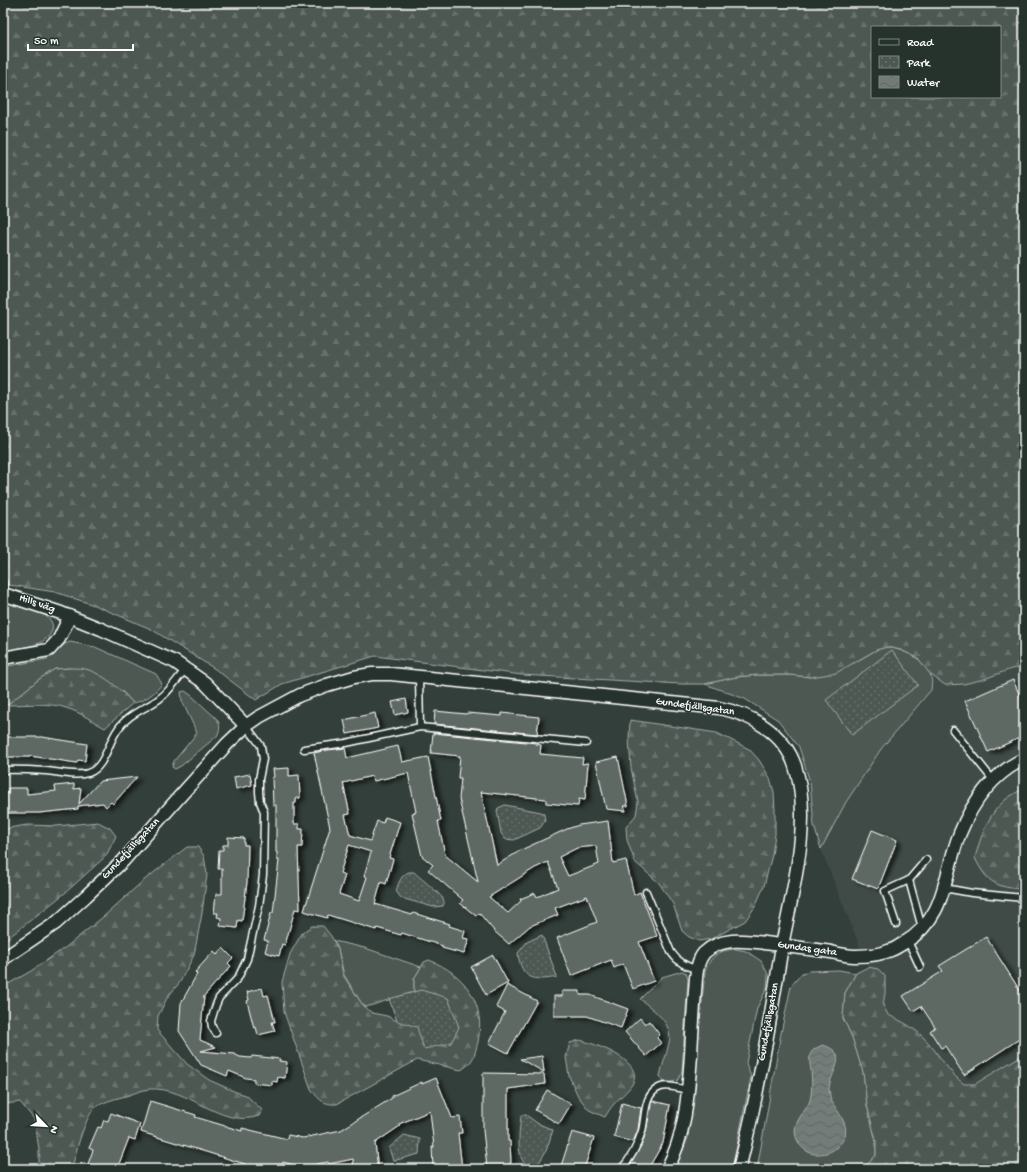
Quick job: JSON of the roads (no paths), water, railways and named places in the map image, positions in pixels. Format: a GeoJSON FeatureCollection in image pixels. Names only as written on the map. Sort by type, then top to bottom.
{"type":"FeatureCollection","features":[{"type":"Feature","properties":{"kind":"street","name":"Hills väg"},"geometry":{"type":"LineString","coordinates":[[3,594],[35,603],[70,616]]}},
{"type":"Feature","properties":{"kind":"street"},"geometry":{"type":"LineString","coordinates":[[3,658],[49,650],[59,639],[70,616],[175,662],[205,684],[246,726]]}},
{"type":"Feature","properties":{"kind":"street","name":"Gundefjällsgatan"},"geometry":{"type":"LineString","coordinates":[[3,959],[56,923],[123,861],[190,784],[246,726],[259,717],[300,695],[340,681],[372,674],[391,674],[719,708],[748,716],[763,725],[776,736],[795,765],[802,809],[798,855],[767,1040],[747,1138],[739,1169]]}},
{"type":"Feature","properties":{"kind":"street","name":"Gundas gata"},"geometry":{"type":"LineString","coordinates":[[667,1169],[678,1143],[684,1118],[688,1090],[697,969],[701,957],[705,952],[722,943],[732,941],[759,942],[854,956],[872,955],[892,950],[908,941],[922,928],[935,911],[943,894],[959,834],[978,796],[993,780],[1024,759]]}},
{"type":"Feature","properties":{"kind":"lane"},"geometry":{"type":"LineString","coordinates":[[3,770],[45,771],[82,775],[92,772],[100,764],[112,737],[118,728],[132,715],[160,698],[186,669]]}},
{"type":"Feature","properties":{"kind":"lane"},"geometry":{"type":"LineString","coordinates":[[419,677],[420,727]]}},
{"type":"Feature","properties":{"kind":"lane"},"geometry":{"type":"LineString","coordinates":[[216,1033],[210,1021],[219,998],[238,978],[247,959],[259,906],[263,875],[264,812],[260,802],[259,792],[259,779],[263,759],[261,746],[246,726]]}},
{"type":"Feature","properties":{"kind":"lane"},"geometry":{"type":"LineString","coordinates":[[304,749],[420,727],[586,743]]}},
{"type":"Feature","properties":{"kind":"lane"},"geometry":{"type":"LineString","coordinates":[[953,730],[993,780]]}},
{"type":"Feature","properties":{"kind":"lane"},"geometry":{"type":"LineString","coordinates":[[896,924],[885,891],[908,880],[926,860]]}},
{"type":"Feature","properties":{"kind":"lane"},"geometry":{"type":"LineString","coordinates":[[908,880],[922,928]]}},
{"type":"Feature","properties":{"kind":"lane"},"geometry":{"type":"LineString","coordinates":[[944,888],[972,893],[1024,898]]}},
{"type":"Feature","properties":{"kind":"lane"},"geometry":{"type":"LineString","coordinates":[[646,892],[671,952],[675,958],[681,962],[697,969]]}},
{"type":"Feature","properties":{"kind":"lane"},"geometry":{"type":"LineString","coordinates":[[908,941],[920,967]]}},
{"type":"Feature","properties":{"kind":"lane"},"geometry":{"type":"LineString","coordinates":[[621,1169],[626,1164],[636,1147],[642,1130],[647,1100],[651,1094],[656,1089],[670,1086],[688,1090]]}},
{"type":"Feature","properties":{"kind":"water"},"geometry":{"type":"Polygon","coordinates":[[[823,1045],[832,1049],[838,1058],[829,1090],[831,1101],[845,1124],[846,1130],[842,1141],[835,1149],[826,1153],[813,1154],[808,1152],[800,1145],[796,1137],[795,1130],[796,1124],[806,1108],[811,1095],[812,1080],[810,1055],[814,1049],[823,1045]]]}}]}
